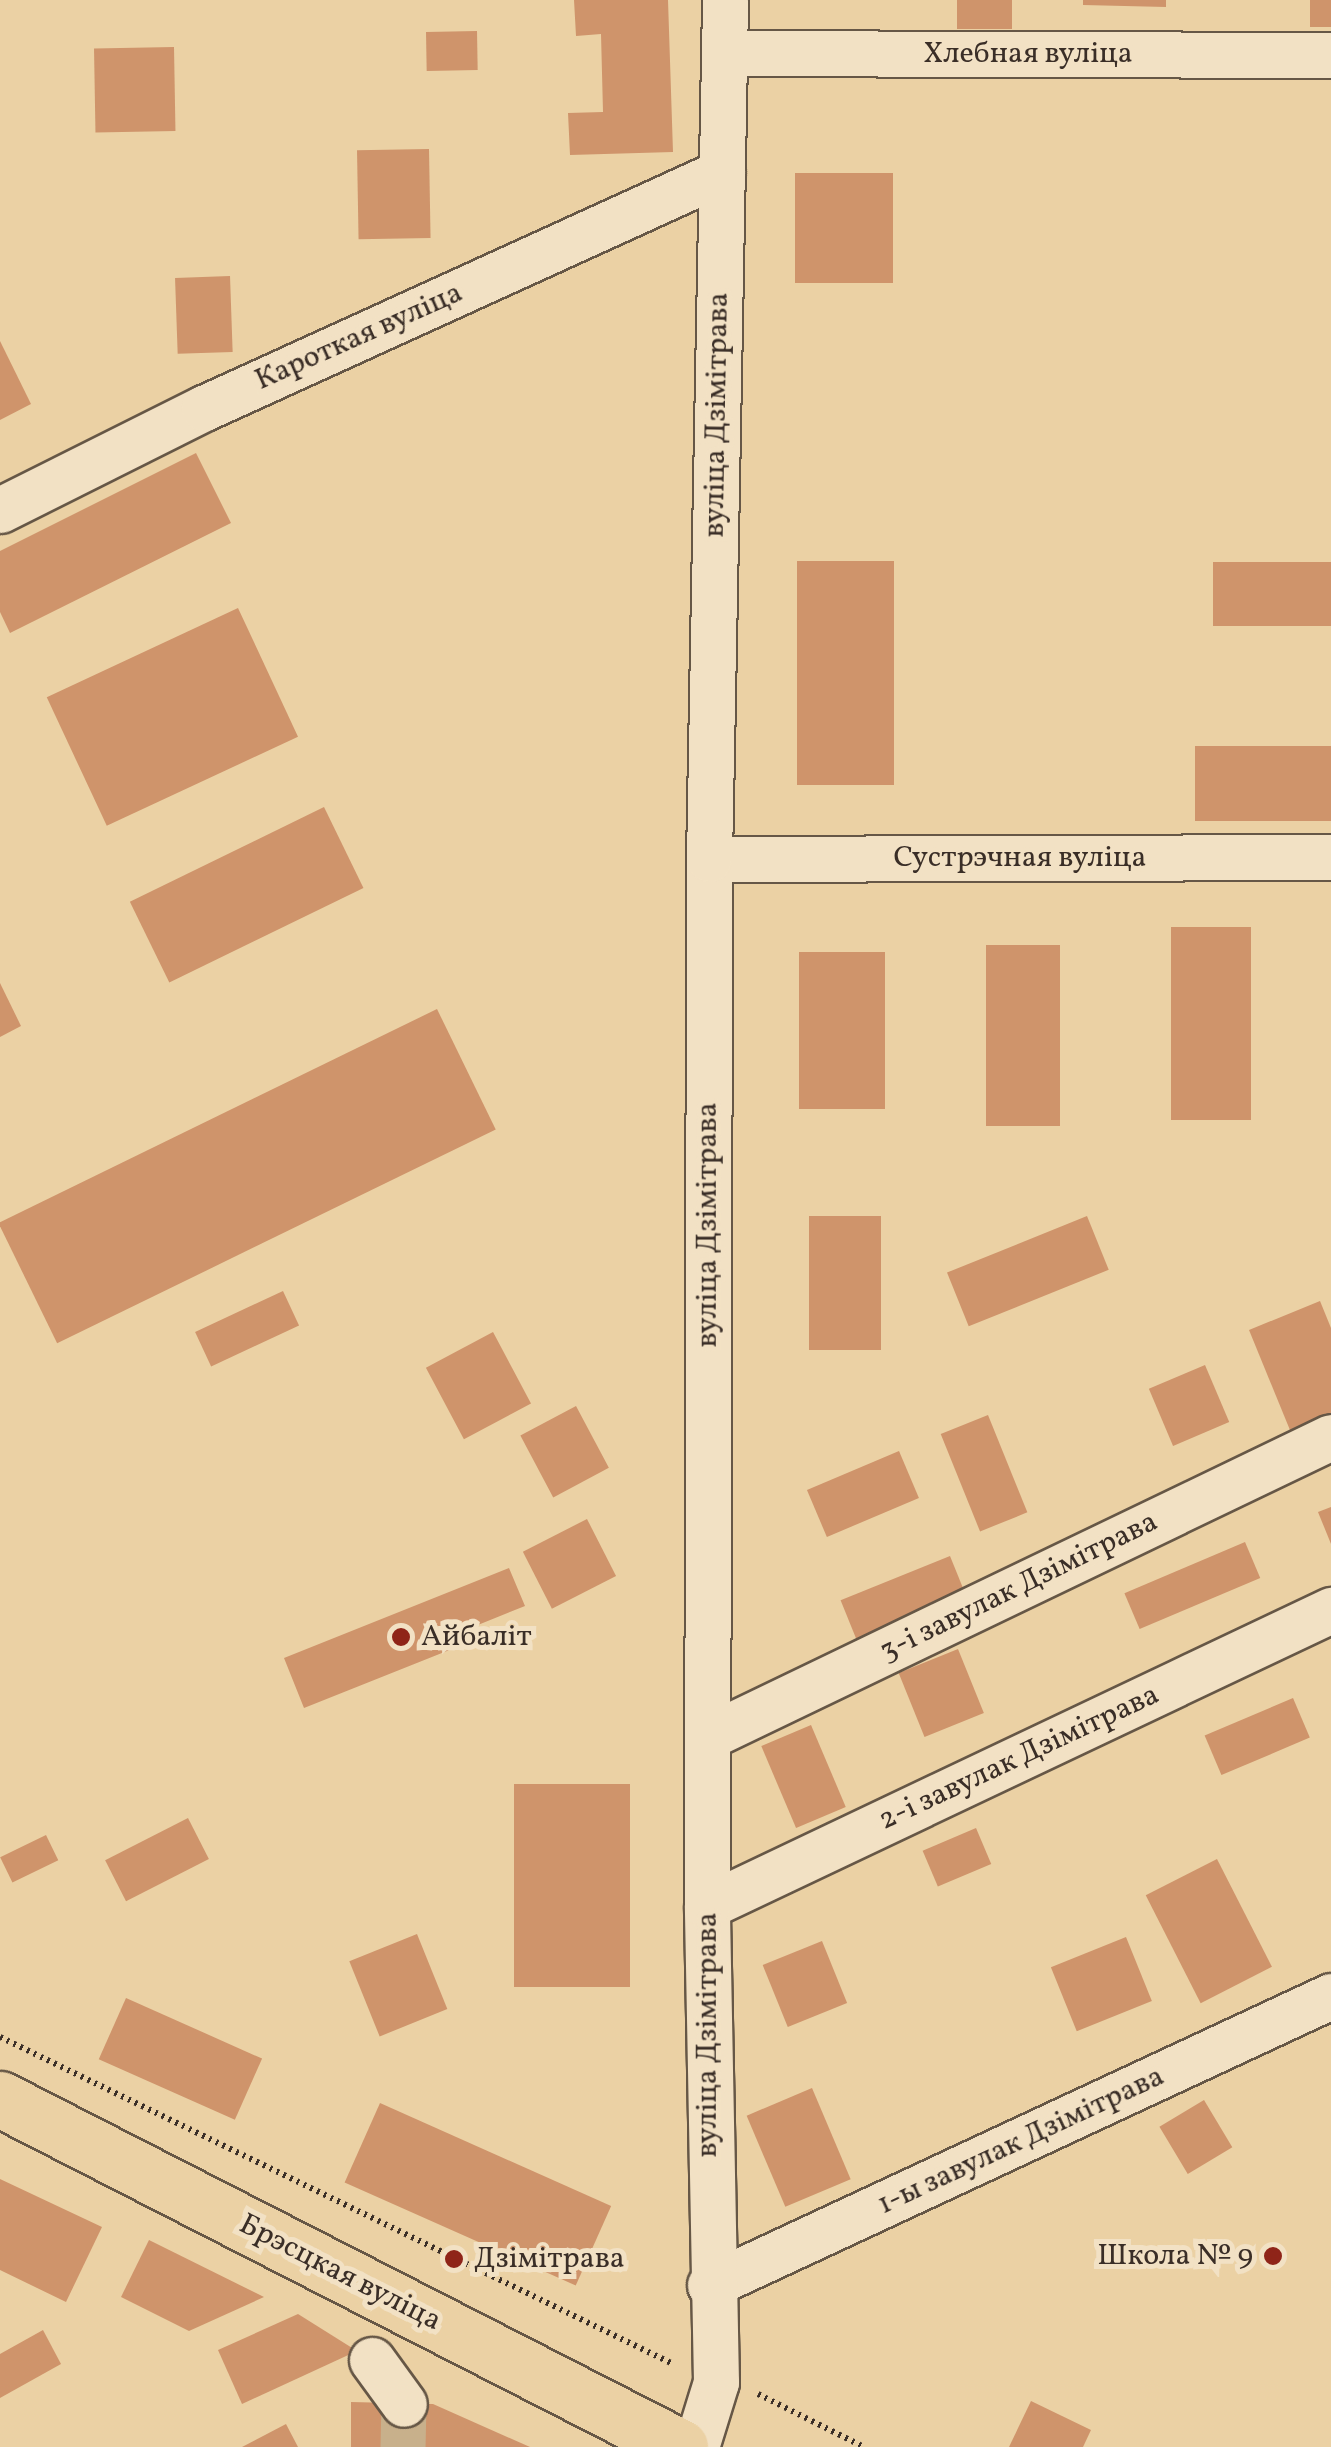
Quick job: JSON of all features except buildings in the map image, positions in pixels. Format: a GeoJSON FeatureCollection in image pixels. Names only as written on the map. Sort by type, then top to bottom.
{"type":"FeatureCollection","features":[{"type":"Feature","properties":{"kind":"main road","name":"Брэсцкая вуліца"},"geometry":{"type":"LineString","coordinates":[[0,2100],[680,2447]]}},
{"type":"Feature","properties":{"kind":"street","name":"вуліца Дзімітрава"},"geometry":{"type":"LineString","coordinates":[[696,2447],[716,2382],[710,2285],[707,1906],[709,859],[725,0]]}},
{"type":"Feature","properties":{"kind":"street","name":"Хлебная вуліца"},"geometry":{"type":"LineString","coordinates":[[724,53],[1331,56]]}},
{"type":"Feature","properties":{"kind":"street","name":"Кароткая вуліца"},"geometry":{"type":"LineString","coordinates":[[0,510],[204,408],[722,172]]}},
{"type":"Feature","properties":{"kind":"street","name":"Сустрэчная вуліца"},"geometry":{"type":"LineString","coordinates":[[709,859],[1331,857]]}},
{"type":"Feature","properties":{"kind":"street","name":"3-і завулак Дзімітрава"},"geometry":{"type":"LineString","coordinates":[[707,1737],[1331,1437]]}},
{"type":"Feature","properties":{"kind":"street","name":"2-і завулак Дзімітрава"},"geometry":{"type":"LineString","coordinates":[[707,1906],[1331,1610]]}},
{"type":"Feature","properties":{"kind":"street","name":"1-ы завулак Дзімітрава"},"geometry":{"type":"LineString","coordinates":[[710,2285],[1331,1996]]}},
{"type":"Feature","properties":{"kind":"street"},"geometry":{"type":"LineString","coordinates":[[372,2360],[404,2404]]}},
{"type":"Feature","properties":{"kind":"path"},"geometry":{"type":"LineString","coordinates":[[0,2037],[585,2326],[716,2382],[784,2402],[864,2447]]}},
{"type":"Feature","properties":{"kind":"tunnel"},"geometry":{"type":"LineString","coordinates":[[403,2447],[404,2404]]}},
{"type":"Feature","properties":{"kind":"place","name":"Айбаліт"},"geometry":{"type":"Point","coordinates":[401,1637]}},
{"type":"Feature","properties":{"kind":"place","name":"Школа № 9"},"geometry":{"type":"Point","coordinates":[1273,2256]}},
{"type":"Feature","properties":{"kind":"place","name":"Дзімітрава"},"geometry":{"type":"Point","coordinates":[454,2259]}}]}
